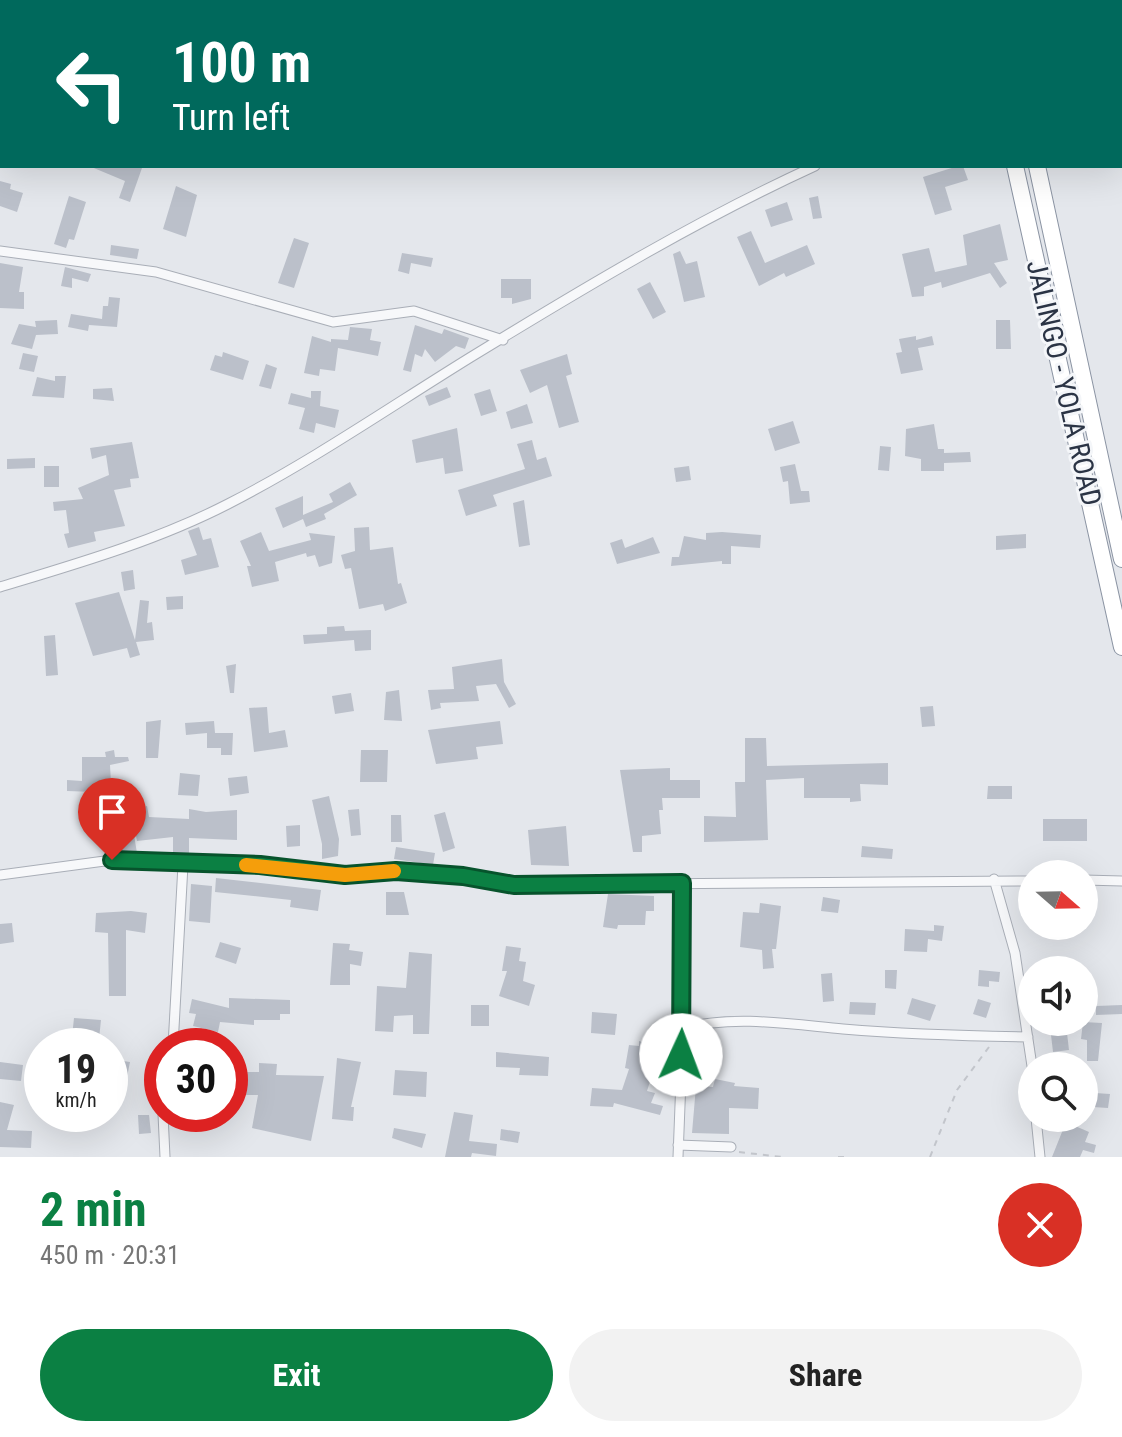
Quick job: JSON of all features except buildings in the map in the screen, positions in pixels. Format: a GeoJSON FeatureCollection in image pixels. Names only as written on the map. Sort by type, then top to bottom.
{"type":"FeatureCollection","features":[{"type":"Feature","properties":{"kind":"highway","name":"JALINGO - YOLA ROAD"},"geometry":{"type":"LineString","coordinates":[[1015,168],[1122,647]]}},
{"type":"Feature","properties":{"kind":"highway"},"geometry":{"type":"LineString","coordinates":[[1037,168],[1122,559]]}},
{"type":"Feature","properties":{"kind":"street"},"geometry":{"type":"LineString","coordinates":[[0,587],[117,550],[225,506],[320,453],[682,235],[811,168]]}},
{"type":"Feature","properties":{"kind":"street"},"geometry":{"type":"LineString","coordinates":[[0,251],[156,272],[333,322],[414,311],[503,340]]}},
{"type":"Feature","properties":{"kind":"street"},"geometry":{"type":"LineString","coordinates":[[0,875],[112,860],[183,865],[260,865],[345,875],[409,872],[463,876],[514,885],[1018,880]]}},
{"type":"Feature","properties":{"kind":"street"},"geometry":{"type":"LineString","coordinates":[[174,1028],[183,865]]}},
{"type":"Feature","properties":{"kind":"street"},"geometry":{"type":"LineString","coordinates":[[994,879],[1015,953],[1030,1052]]}},
{"type":"Feature","properties":{"kind":"street"},"geometry":{"type":"LineString","coordinates":[[1098,880],[1122,881]]}},
{"type":"Feature","properties":{"kind":"street"},"geometry":{"type":"LineString","coordinates":[[678,1157],[683,1028],[682,883]]}},
{"type":"Feature","properties":{"kind":"street"},"geometry":{"type":"LineString","coordinates":[[683,1028],[708,1022],[755,1021],[1028,1037]]}},
{"type":"Feature","properties":{"kind":"street"},"geometry":{"type":"LineString","coordinates":[[164,1132],[165,1157]]}},
{"type":"Feature","properties":{"kind":"street"},"geometry":{"type":"LineString","coordinates":[[1037,1132],[1040,1157]]}},
{"type":"Feature","properties":{"kind":"street"},"geometry":{"type":"LineString","coordinates":[[678,1145],[731,1147]]}},
{"type":"Feature","properties":{"kind":"path"},"geometry":{"type":"LineString","coordinates":[[930,1157],[957,1090],[997,1037]]}},
{"type":"Feature","properties":{"kind":"path"},"geometry":{"type":"LineString","coordinates":[[731,1147],[737,1151],[782,1157]]}},
{"type":"Feature","properties":{"kind":"path"},"geometry":{"type":"LineString","coordinates":[[838,1157],[844,1157]]}},
{"type":"Feature","properties":{"kind":"slow traffic"},"geometry":{"type":"LineString","coordinates":[[246,865],[345,875],[394,871]]}},
{"type":"Feature","properties":{"kind":"route"},"geometry":{"type":"LineString","coordinates":[[112,860],[183,865],[260,865],[297,872],[345,875],[396,871],[463,876],[514,885],[682,883],[681,1055]]}}]}
